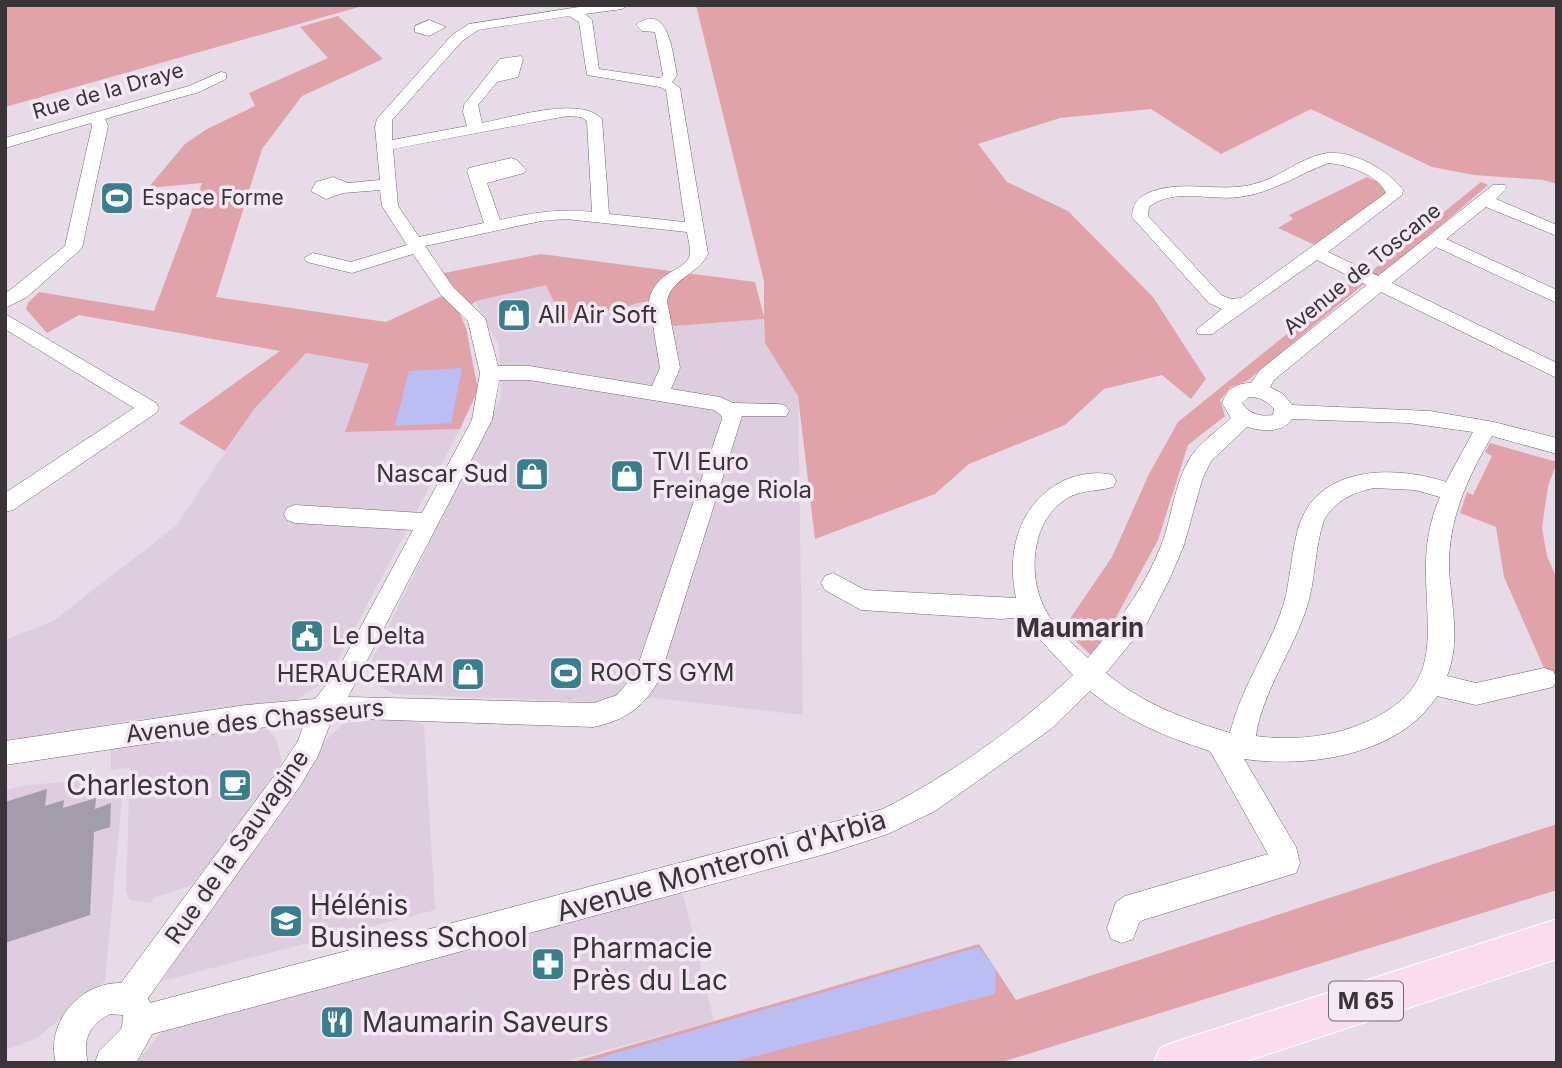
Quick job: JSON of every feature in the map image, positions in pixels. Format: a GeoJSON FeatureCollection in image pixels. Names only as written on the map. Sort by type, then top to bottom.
{"type":"FeatureCollection","features":[{"type":"Feature","properties":{"kind":"main road","name":"M 65"},"geometry":{"type":"LineString","coordinates":[[1175,1063],[1557,939]]}},
{"type":"Feature","properties":{"kind":"street"},"geometry":{"type":"LineString","coordinates":[[494,5],[513,20],[622,5]]}},
{"type":"Feature","properties":{"kind":"street"},"geometry":{"type":"LineString","coordinates":[[574,13],[585,20],[592,72],[664,83],[673,88],[696,228],[698,259],[688,269],[669,278],[658,296],[670,368],[658,395]]}},
{"type":"Feature","properties":{"kind":"street","name":"Rue de la Sauvagine"},"geometry":{"type":"LineString","coordinates":[[134,1011],[309,747],[321,712],[345,681],[482,420],[490,373],[476,318],[447,291],[390,206],[383,123],[457,38],[470,28],[513,20]]}},
{"type":"Feature","properties":{"kind":"street"},"geometry":{"type":"LineString","coordinates":[[656,27],[661,30],[670,75],[664,83]]}},
{"type":"Feature","properties":{"kind":"street"},"geometry":{"type":"LineString","coordinates":[[437,30],[457,38]]}},
{"type":"Feature","properties":{"kind":"street","name":"Rue de la Draye"},"geometry":{"type":"LineString","coordinates":[[5,142],[194,89],[221,76]]}},
{"type":"Feature","properties":{"kind":"street"},"geometry":{"type":"LineString","coordinates":[[476,129],[470,108],[495,78]]}},
{"type":"Feature","properties":{"kind":"street"},"geometry":{"type":"LineString","coordinates":[[385,146],[567,112],[592,116],[601,216]]}},
{"type":"Feature","properties":{"kind":"street"},"geometry":{"type":"LineString","coordinates":[[5,302],[21,293],[73,248],[100,126],[97,117]]}},
{"type":"Feature","properties":{"kind":"street"},"geometry":{"type":"LineString","coordinates":[[1205,330],[1239,305],[1250,302],[1392,197],[1395,190],[1390,183],[1354,163],[1329,159],[1258,188],[1218,194],[1164,193],[1144,201],[1139,213],[1145,224],[1215,299],[1239,305]]}},
{"type":"Feature","properties":{"kind":"street"},"geometry":{"type":"LineString","coordinates":[[479,180],[494,226]]}},
{"type":"Feature","properties":{"kind":"street"},"geometry":{"type":"LineString","coordinates":[[339,190],[388,184]]}},
{"type":"Feature","properties":{"kind":"street","name":"Avenue de Toscane"},"geometry":{"type":"LineString","coordinates":[[1261,391],[1261,382],[1267,375],[1499,188]]}},
{"type":"Feature","properties":{"kind":"street"},"geometry":{"type":"LineString","coordinates":[[1484,200],[1557,231]]}},
{"type":"Feature","properties":{"kind":"street"},"geometry":{"type":"LineString","coordinates":[[313,258],[352,268],[416,245],[554,215],[601,216],[696,228]]}},
{"type":"Feature","properties":{"kind":"street"},"geometry":{"type":"LineString","coordinates":[[1434,240],[1557,296]]}},
{"type":"Feature","properties":{"kind":"street"},"geometry":{"type":"LineString","coordinates":[[1316,253],[1557,372]]}},
{"type":"Feature","properties":{"kind":"street"},"geometry":{"type":"LineString","coordinates":[[5,320],[149,408],[5,504]]}},
{"type":"Feature","properties":{"kind":"street"},"geometry":{"type":"LineString","coordinates":[[490,373],[529,373],[720,404],[730,411],[779,411]]}},
{"type":"Feature","properties":{"kind":"street"},"geometry":{"type":"LineString","coordinates":[[1284,411],[1282,419],[1271,424],[1244,418],[1233,407],[1234,396],[1243,390],[1261,391],[1274,397],[1284,411],[1314,415],[1414,416],[1488,428],[1557,446]]}},
{"type":"Feature","properties":{"kind":"street","name":"Avenue des Chasseurs"},"geometry":{"type":"LineString","coordinates":[[5,753],[246,717],[378,706],[594,715],[611,712],[641,690],[647,677],[729,428],[730,411]]}},
{"type":"Feature","properties":{"kind":"street","name":"Avenue Monteroni d'Arbia"},"geometry":{"type":"LineString","coordinates":[[69,1060],[69,1034],[83,1014],[111,998],[134,1011],[888,821],[925,802],[993,758],[1042,721],[1088,677],[1138,616],[1158,578],[1173,545],[1191,480],[1203,456],[1244,418]]}},
{"type":"Feature","properties":{"kind":"street"},"geometry":{"type":"LineString","coordinates":[[1105,481],[1077,482],[1051,500],[1033,520],[1023,546],[1025,583],[1032,607],[1052,639],[1088,677],[1143,713],[1230,744],[1288,750],[1347,742],[1391,723],[1416,705],[1431,683],[1442,638],[1438,550],[1451,492],[1468,457],[1488,428]]}},
{"type":"Feature","properties":{"kind":"street"},"geometry":{"type":"LineString","coordinates":[[1230,744],[1245,721],[1275,660],[1301,584],[1311,522],[1320,506],[1338,491],[1378,480],[1424,483],[1451,492]]}},
{"type":"Feature","properties":{"kind":"street"},"geometry":{"type":"LineString","coordinates":[[295,514],[429,522]]}},
{"type":"Feature","properties":{"kind":"street"},"geometry":{"type":"LineString","coordinates":[[833,583],[861,600],[1002,609],[1032,607]]}},
{"type":"Feature","properties":{"kind":"street"},"geometry":{"type":"LineString","coordinates":[[1431,683],[1476,694],[1544,679]]}},
{"type":"Feature","properties":{"kind":"street"},"geometry":{"type":"LineString","coordinates":[[1122,928],[1126,912],[1136,907],[1286,863],[1286,857],[1230,744]]}},
{"type":"Feature","properties":{"kind":"street"},"geometry":{"type":"LineString","coordinates":[[111,1063],[130,1046],[134,1011]]}},
{"type":"Feature","properties":{"kind":"shaded area"},"geometry":{"type":"Polygon","coordinates":[[[5,5],[366,5],[5,107],[5,5]]]}},
{"type":"Feature","properties":{"kind":"shaded area"},"geometry":{"type":"Polygon","coordinates":[[[696,5],[1557,5],[1557,184],[1543,180],[1474,175],[1432,167],[1311,109],[1221,154],[1151,109],[1060,118],[978,144],[1007,182],[1068,211],[1153,297],[1206,379],[1191,399],[1162,375],[1104,389],[1065,425],[969,464],[935,494],[815,539],[798,396],[765,343],[764,319],[674,326],[643,302],[563,322],[546,285],[476,301],[460,314],[466,328],[478,390],[460,429],[345,432],[369,364],[306,353],[255,408],[225,451],[179,423],[280,351],[79,315],[47,333],[26,309],[39,292],[154,311],[202,183],[148,188],[185,144],[207,129],[255,106],[249,93],[328,58],[300,27],[338,16],[383,59],[302,96],[262,149],[216,297],[386,322],[442,296],[444,273],[541,254],[755,282],[764,317],[764,281],[696,5]]]}},
{"type":"Feature","properties":{"kind":"shaded area"},"geometry":{"type":"Polygon","coordinates":[[[1367,177],[1392,192],[1317,246],[1278,228],[1293,219],[1289,215],[1367,177]]]}},
{"type":"Feature","properties":{"kind":"shaded area"},"geometry":{"type":"Polygon","coordinates":[[[1481,182],[1488,185],[1381,277],[1368,274],[1481,182]]]}},
{"type":"Feature","properties":{"kind":"shaded area"},"geometry":{"type":"Polygon","coordinates":[[[1355,279],[1364,284],[1247,381],[1231,387],[1220,400],[1225,416],[1188,445],[1158,540],[1094,658],[1063,629],[1112,557],[1149,474],[1178,422],[1355,279]]]}},
{"type":"Feature","properties":{"kind":"shaded area"},"geometry":{"type":"Polygon","coordinates":[[[546,285],[563,322],[644,302],[674,326],[763,319],[765,343],[798,396],[803,715],[655,698],[597,702],[395,694],[375,685],[370,664],[501,397],[499,346],[475,301],[546,285]]]}},
{"type":"Feature","properties":{"kind":"shaded area"},"geometry":{"type":"Polygon","coordinates":[[[306,353],[369,364],[345,432],[460,429],[327,681],[287,705],[130,720],[5,744],[5,640],[53,621],[177,525],[255,408],[306,353]]]}},
{"type":"Feature","properties":{"kind":"shaded area"},"geometry":{"type":"Polygon","coordinates":[[[1490,443],[1557,462],[1548,486],[1542,528],[1547,556],[1557,579],[1557,684],[1551,684],[1504,577],[1496,527],[1460,513],[1467,492],[1473,495],[1492,456],[1485,452],[1490,443]]]}},
{"type":"Feature","properties":{"kind":"shaded area"},"geometry":{"type":"Polygon","coordinates":[[[403,717],[424,725],[435,910],[162,981],[325,741],[344,723],[403,717]]]}},
{"type":"Feature","properties":{"kind":"shaded area"},"geometry":{"type":"Polygon","coordinates":[[[259,727],[268,730],[276,739],[282,760],[279,771],[193,885],[155,897],[150,903],[130,900],[126,892],[130,767],[111,770],[111,748],[259,727]]]}},
{"type":"Feature","properties":{"kind":"shaded area"},"geometry":{"type":"Polygon","coordinates":[[[124,777],[105,981],[36,1039],[5,1050],[5,790],[28,785],[124,777]]]}},
{"type":"Feature","properties":{"kind":"shaded area"},"geometry":{"type":"Polygon","coordinates":[[[1557,824],[1557,890],[999,1063],[570,1063],[979,944],[1016,1000],[1557,824]]]}},
{"type":"Feature","properties":{"kind":"shaded area"},"geometry":{"type":"Polygon","coordinates":[[[682,890],[714,1021],[559,1063],[136,1063],[163,1030],[682,890]]]}},
{"type":"Feature","properties":{"kind":"water"},"geometry":{"type":"Polygon","coordinates":[[[462,368],[451,423],[395,426],[409,371],[462,368]]]}},
{"type":"Feature","properties":{"kind":"water"},"geometry":{"type":"Polygon","coordinates":[[[978,947],[996,969],[995,994],[729,1063],[582,1063],[978,947]]]}},
{"type":"Feature","properties":{"kind":"building"},"geometry":{"type":"Polygon","coordinates":[[[47,789],[45,806],[64,800],[63,808],[96,798],[95,809],[111,803],[110,827],[94,832],[90,915],[5,943],[5,802],[47,789]]]}},
{"type":"Feature","properties":{"kind":"place","name":"Espace Forme"},"geometry":{"type":"Point","coordinates":[117,198]}},
{"type":"Feature","properties":{"kind":"place","name":"All Air Soft"},"geometry":{"type":"Point","coordinates":[514,315]}},
{"type":"Feature","properties":{"kind":"place","name":"Nascar Sud"},"geometry":{"type":"Point","coordinates":[532,474]}},
{"type":"Feature","properties":{"kind":"place","name":"TVI Euro Freinage Riola"},"geometry":{"type":"Point","coordinates":[627,476]}},
{"type":"Feature","properties":{"kind":"place","name":"Le Delta"},"geometry":{"type":"Point","coordinates":[307,636]}},
{"type":"Feature","properties":{"kind":"place","name":"ROOTS GYM"},"geometry":{"type":"Point","coordinates":[566,673]}},
{"type":"Feature","properties":{"kind":"place","name":"HERAUCERAM"},"geometry":{"type":"Point","coordinates":[468,674]}},
{"type":"Feature","properties":{"kind":"place","name":"Charleston"},"geometry":{"type":"Point","coordinates":[235,785]}},
{"type":"Feature","properties":{"kind":"place","name":"Hélénis Business School"},"geometry":{"type":"Point","coordinates":[286,921]}},
{"type":"Feature","properties":{"kind":"place","name":"Pharmacie Près du Lac"},"geometry":{"type":"Point","coordinates":[548,964]}},
{"type":"Feature","properties":{"kind":"place","name":"Maumarin Saveurs"},"geometry":{"type":"Point","coordinates":[337,1022]}},
{"type":"Feature","properties":{"kind":"district","name":"Maumarin"},"geometry":{"type":"Point","coordinates":[1080,628]}}]}
